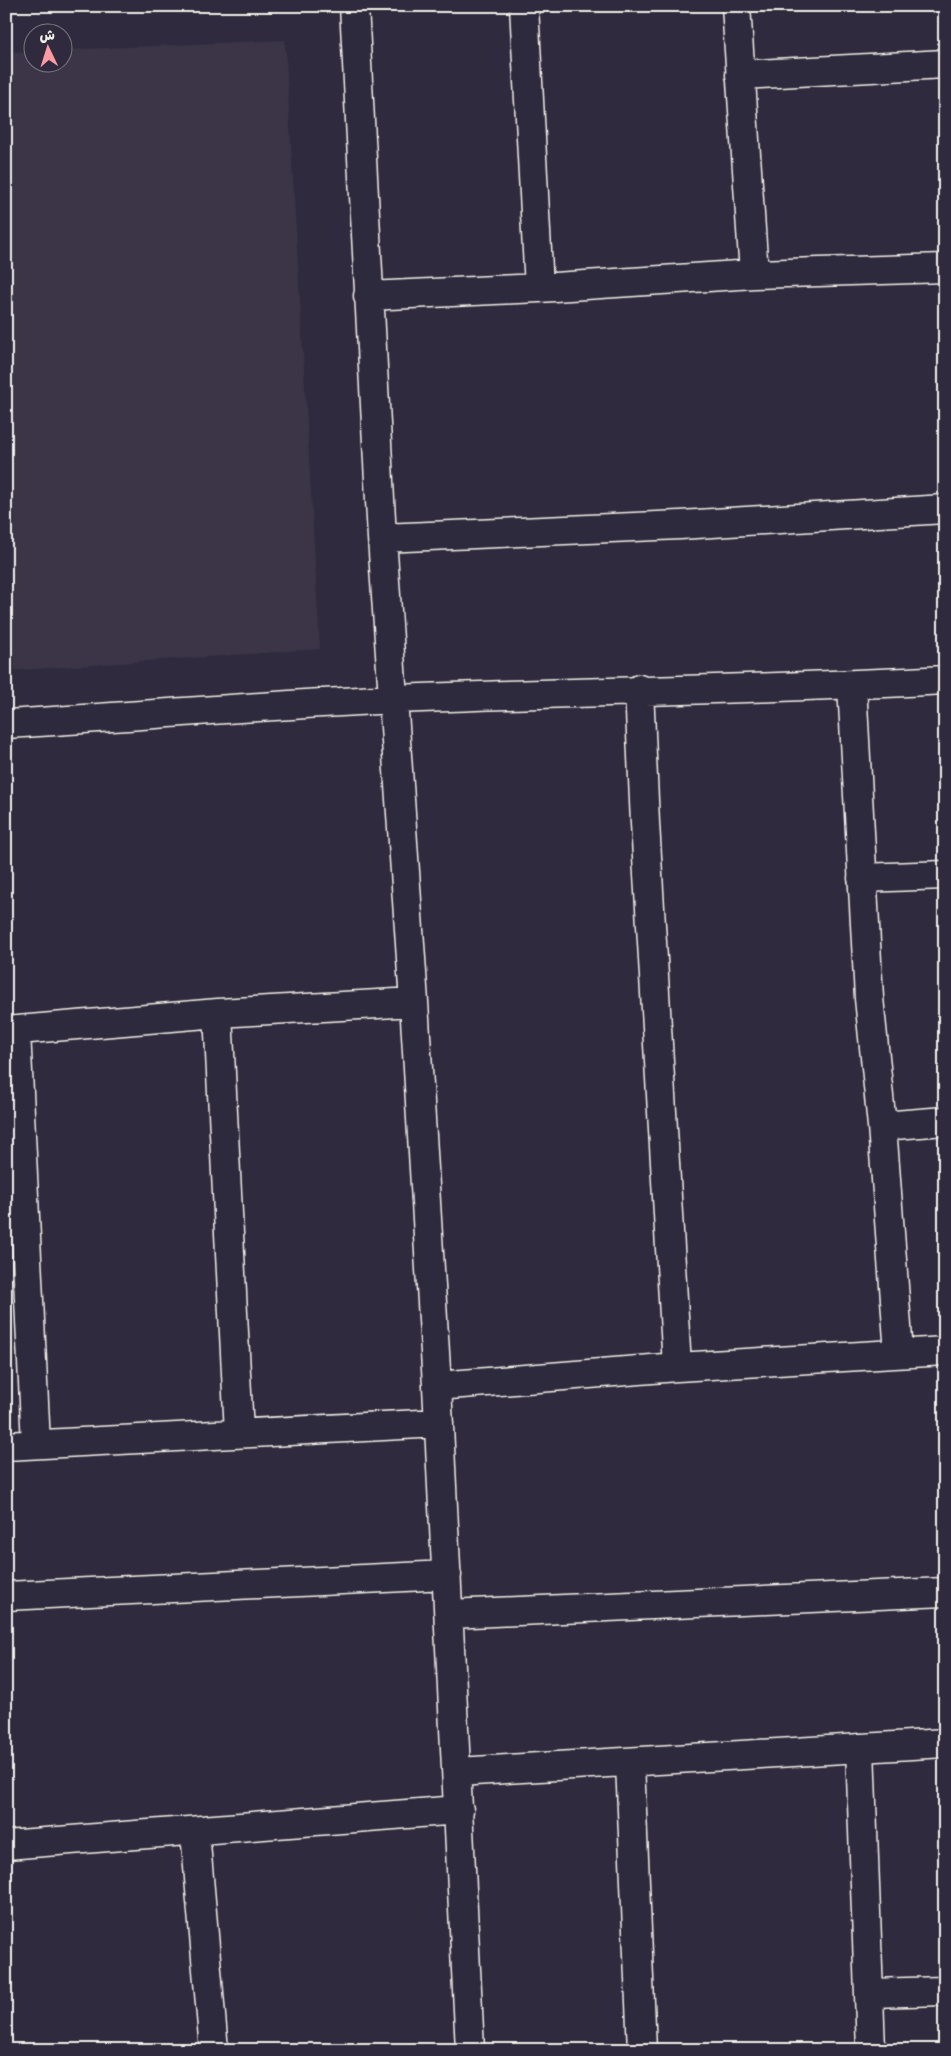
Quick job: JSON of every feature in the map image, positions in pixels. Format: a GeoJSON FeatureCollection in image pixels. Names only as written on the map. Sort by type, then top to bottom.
{"type":"FeatureCollection","features":[{"type":"Feature","properties":{"kind":"street"},"geometry":{"type":"LineString","coordinates":[[354,6],[382,538],[414,1002],[437,1386],[470,2050]]}},
{"type":"Feature","properties":{"kind":"street"},"geometry":{"type":"LineString","coordinates":[[524,6],[539,288]]}},
{"type":"Feature","properties":{"kind":"street"},"geometry":{"type":"LineString","coordinates":[[736,6],[754,274]]}},
{"type":"Feature","properties":{"kind":"street"},"geometry":{"type":"LineString","coordinates":[[740,75],[945,64]]}},
{"type":"Feature","properties":{"kind":"street"},"geometry":{"type":"LineString","coordinates":[[368,296],[539,288],[754,274],[945,268]]}},
{"type":"Feature","properties":{"kind":"street"},"geometry":{"type":"LineString","coordinates":[[382,538],[680,526],[945,509]]}},
{"type":"Feature","properties":{"kind":"street"},"geometry":{"type":"LineString","coordinates":[[6,724],[394,699],[639,689],[852,685],[945,680]]}},
{"type":"Feature","properties":{"kind":"street"},"geometry":{"type":"LineString","coordinates":[[852,685],[869,998],[882,1126],[899,1353]]}},
{"type":"Feature","properties":{"kind":"street"},"geometry":{"type":"LineString","coordinates":[[639,689],[677,1367]]}},
{"type":"Feature","properties":{"kind":"street"},"geometry":{"type":"LineString","coordinates":[[862,878],[945,874]]}},
{"type":"Feature","properties":{"kind":"street"},"geometry":{"type":"LineString","coordinates":[[36,1444],[16,1186],[11,1031],[218,1013],[414,1002]]}},
{"type":"Feature","properties":{"kind":"street"},"geometry":{"type":"LineString","coordinates":[[218,1013],[239,1433]]}},
{"type":"Feature","properties":{"kind":"street"},"geometry":{"type":"LineString","coordinates":[[882,1126],[945,1121]]}},
{"type":"Feature","properties":{"kind":"street"},"geometry":{"type":"LineString","coordinates":[[437,1386],[677,1367],[945,1351]]}},
{"type":"Feature","properties":{"kind":"street"},"geometry":{"type":"LineString","coordinates":[[6,1446],[439,1423]]}},
{"type":"Feature","properties":{"kind":"street"},"geometry":{"type":"LineString","coordinates":[[6,1596],[447,1575]]}},
{"type":"Feature","properties":{"kind":"street"},"geometry":{"type":"LineString","coordinates":[[448,1614],[945,1592]]}},
{"type":"Feature","properties":{"kind":"street"},"geometry":{"type":"LineString","coordinates":[[457,1772],[945,1743]]}},
{"type":"Feature","properties":{"kind":"street"},"geometry":{"type":"LineString","coordinates":[[860,1748],[871,2050]]}},
{"type":"Feature","properties":{"kind":"street"},"geometry":{"type":"LineString","coordinates":[[630,1763],[642,2050]]}},
{"type":"Feature","properties":{"kind":"street"},"geometry":{"type":"LineString","coordinates":[[6,1845],[195,1832],[459,1810]]}},
{"type":"Feature","properties":{"kind":"street"},"geometry":{"type":"LineString","coordinates":[[195,1832],[214,2050]]}},
{"type":"Feature","properties":{"kind":"street"},"geometry":{"type":"LineString","coordinates":[[869,1993],[945,1991]]}},
{"type":"Feature","properties":{"kind":"shaded area"},"geometry":{"type":"Polygon","coordinates":[[[285,40],[320,649],[6,671],[6,52],[22,51],[22,72],[72,72],[72,50],[285,40]]]}}]}
